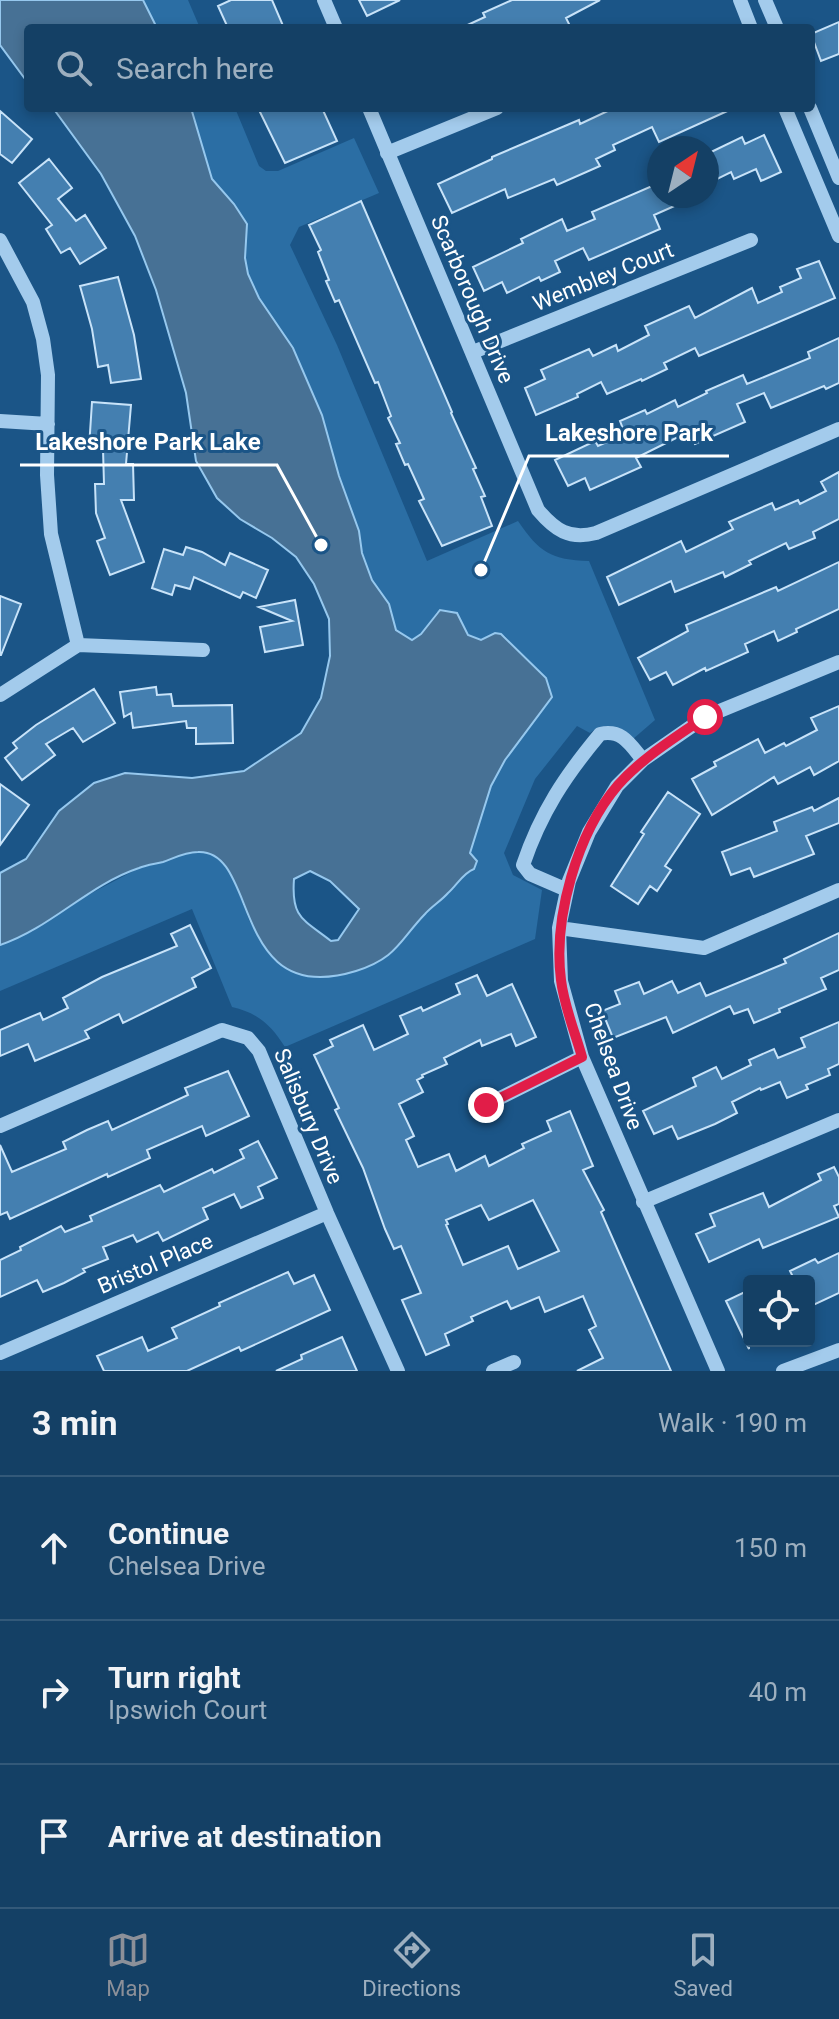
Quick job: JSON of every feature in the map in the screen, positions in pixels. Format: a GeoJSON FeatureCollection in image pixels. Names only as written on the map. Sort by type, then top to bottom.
{"type":"FeatureCollection","features":[{"type":"Feature","properties":{"kind":"street"},"geometry":{"type":"LineString","coordinates":[[324,0],[334,24]]}},
{"type":"Feature","properties":{"kind":"street"},"geometry":{"type":"LineString","coordinates":[[765,0],[775,24]]}},
{"type":"Feature","properties":{"kind":"street"},"geometry":{"type":"LineString","coordinates":[[744,1],[750,24]]}},
{"type":"Feature","properties":{"kind":"street","name":"Scarborough Drive"},"geometry":{"type":"LineString","coordinates":[[371,112],[538,510],[552,526],[566,535],[583,537],[596,533],[839,429]]}},
{"type":"Feature","properties":{"kind":"street"},"geometry":{"type":"LineString","coordinates":[[387,153],[487,112]]}},
{"type":"Feature","properties":{"kind":"street"},"geometry":{"type":"LineString","coordinates":[[787,112],[832,199],[839,236]]}},
{"type":"Feature","properties":{"kind":"street"},"geometry":{"type":"LineString","coordinates":[[812,112],[839,178]]}},
{"type":"Feature","properties":{"kind":"street"},"geometry":{"type":"LineString","coordinates":[[0,240],[33,302],[43,339],[48,375],[47,475],[51,534],[78,645]]}},
{"type":"Feature","properties":{"kind":"street","name":"Wembley Court"},"geometry":{"type":"LineString","coordinates":[[473,352],[751,240]]}},
{"type":"Feature","properties":{"kind":"street"},"geometry":{"type":"LineString","coordinates":[[0,421],[48,424]]}},
{"type":"Feature","properties":{"kind":"street"},"geometry":{"type":"LineString","coordinates":[[0,695],[78,645],[203,650]]}},
{"type":"Feature","properties":{"kind":"street","name":"Chelsea Drive"},"geometry":{"type":"LineString","coordinates":[[718,1371],[582,1057],[561,981],[559,928],[567,890],[589,832],[617,786],[643,760],[705,717],[839,662]]}},
{"type":"Feature","properties":{"kind":"street"},"geometry":{"type":"LineString","coordinates":[[567,890],[530,874],[523,865],[535,829],[554,793],[600,734],[612,731],[624,737],[643,760]]}},
{"type":"Feature","properties":{"kind":"street"},"geometry":{"type":"LineString","coordinates":[[559,928],[704,948],[839,890]]}},
{"type":"Feature","properties":{"kind":"street","name":"Salisbury Drive"},"geometry":{"type":"LineString","coordinates":[[0,1126],[222,1030],[248,1038],[259,1051],[398,1371]]}},
{"type":"Feature","properties":{"kind":"street"},"geometry":{"type":"LineString","coordinates":[[486,1105],[582,1057]]}},
{"type":"Feature","properties":{"kind":"street"},"geometry":{"type":"LineString","coordinates":[[643,1202],[839,1120]]}},
{"type":"Feature","properties":{"kind":"street","name":"Bristol Place"},"geometry":{"type":"LineString","coordinates":[[0,1353],[327,1213]]}},
{"type":"Feature","properties":{"kind":"street"},"geometry":{"type":"LineString","coordinates":[[783,1371],[839,1350]]}},
{"type":"Feature","properties":{"kind":"street"},"geometry":{"type":"LineString","coordinates":[[493,1371],[514,1362]]}},
{"type":"Feature","properties":{"kind":"shaded area"},"geometry":{"type":"Polygon","coordinates":[[[0,0],[143,0],[155,24],[24,24],[24,78],[0,45],[0,0]]]}},
{"type":"Feature","properties":{"kind":"shaded area"},"geometry":{"type":"Polygon","coordinates":[[[143,0],[188,0],[198,24],[155,24],[143,0]]]}},
{"type":"Feature","properties":{"kind":"shaded area"},"geometry":{"type":"Polygon","coordinates":[[[56,112],[192,112],[212,179],[247,224],[245,258],[248,274],[259,298],[293,348],[322,415],[359,531],[362,553],[372,580],[389,604],[396,630],[412,640],[421,634],[440,610],[457,613],[468,635],[481,640],[495,633],[501,634],[546,678],[552,697],[505,760],[491,786],[470,853],[477,861],[474,869],[428,911],[396,948],[370,966],[356,971],[315,977],[286,968],[267,950],[231,875],[217,858],[198,852],[120,875],[19,938],[0,945],[0,873],[26,859],[59,811],[94,783],[125,773],[192,778],[244,771],[301,733],[321,698],[330,656],[329,619],[314,584],[296,557],[240,519],[217,498],[196,461],[186,393],[156,290],[135,236],[101,174],[56,112]],[[310,871],[294,879],[297,910],[306,922],[331,941],[338,940],[359,909],[330,881],[310,871]]]}},
{"type":"Feature","properties":{"kind":"shaded area"},"geometry":{"type":"Polygon","coordinates":[[[192,112],[237,112],[259,166],[266,171],[278,171],[354,138],[379,193],[299,227],[290,245],[337,345],[427,561],[518,521],[547,552],[565,559],[589,561],[655,720],[633,739],[612,727],[602,727],[590,733],[577,726],[535,779],[504,853],[513,875],[542,890],[535,939],[285,1047],[263,1021],[232,1007],[192,909],[0,991],[0,945],[33,931],[86,896],[139,868],[186,854],[206,852],[218,858],[231,873],[260,940],[300,975],[335,975],[357,971],[418,922],[466,872],[474,869],[470,853],[491,786],[505,760],[552,697],[542,674],[522,658],[505,636],[495,633],[475,639],[467,632],[457,613],[437,612],[421,634],[412,640],[396,630],[389,604],[372,580],[361,553],[359,531],[322,415],[293,348],[259,298],[248,274],[245,258],[247,224],[212,179],[192,112]]]}},
{"type":"Feature","properties":{"kind":"building"},"geometry":{"type":"Polygon","coordinates":[[[231,0],[272,0],[282,24],[226,24],[218,6],[231,0]]]}},
{"type":"Feature","properties":{"kind":"building"},"geometry":{"type":"Polygon","coordinates":[[[359,0],[400,0],[367,16],[359,0]]]}},
{"type":"Feature","properties":{"kind":"building"},"geometry":{"type":"Polygon","coordinates":[[[512,0],[600,0],[566,18],[569,24],[470,24],[485,17],[483,13],[512,0]]]}},
{"type":"Feature","properties":{"kind":"building"},"geometry":{"type":"Polygon","coordinates":[[[839,22],[839,54],[821,61],[815,45],[815,32],[839,22]]]}},
{"type":"Feature","properties":{"kind":"building"},"geometry":{"type":"Polygon","coordinates":[[[0,111],[32,139],[12,163],[0,154],[0,111]]]}},
{"type":"Feature","properties":{"kind":"building"},"geometry":{"type":"Polygon","coordinates":[[[260,112],[324,112],[337,141],[285,163],[260,112]]]}},
{"type":"Feature","properties":{"kind":"building"},"geometry":{"type":"Polygon","coordinates":[[[606,112],[725,112],[672,136],[656,136],[652,127],[613,145],[615,150],[596,159],[600,166],[557,185],[554,179],[508,198],[505,189],[452,213],[438,184],[579,120],[580,124],[606,112]]]}},
{"type":"Feature","properties":{"kind":"building"},"geometry":{"type":"Polygon","coordinates":[[[764,135],[781,172],[761,181],[756,169],[734,179],[731,172],[719,178],[719,148],[742,137],[745,144],[764,135]]]}},
{"type":"Feature","properties":{"kind":"building"},"geometry":{"type":"Polygon","coordinates":[[[49,159],[72,188],[58,199],[76,221],[85,215],[106,248],[80,264],[70,248],[61,253],[46,229],[52,225],[19,183],[49,159]]]}},
{"type":"Feature","properties":{"kind":"building"},"geometry":{"type":"Polygon","coordinates":[[[647,188],[647,208],[670,208],[654,215],[660,229],[589,260],[583,248],[555,261],[560,272],[541,281],[539,277],[507,293],[502,282],[484,291],[473,267],[523,243],[521,239],[562,219],[567,231],[595,219],[592,212],[647,188]]]}},
{"type":"Feature","properties":{"kind":"building"},"geometry":{"type":"Polygon","coordinates":[[[361,201],[476,468],[473,469],[485,496],[481,497],[492,526],[442,546],[419,501],[424,499],[396,444],[400,443],[388,418],[391,416],[378,382],[375,383],[339,300],[335,302],[326,281],[329,280],[318,252],[321,250],[309,225],[361,201]]]}},
{"type":"Feature","properties":{"kind":"building"},"geometry":{"type":"Polygon","coordinates":[[[819,261],[835,298],[699,356],[695,348],[664,363],[667,369],[607,394],[601,382],[577,394],[578,397],[536,415],[525,388],[545,379],[541,370],[589,349],[593,356],[616,345],[618,351],[649,335],[645,326],[689,306],[695,318],[752,288],[758,303],[782,292],[780,287],[801,278],[797,269],[819,261]]]}},
{"type":"Feature","properties":{"kind":"building"},"geometry":{"type":"Polygon","coordinates":[[[118,277],[134,335],[141,379],[111,383],[108,365],[98,367],[80,286],[118,277]]]}},
{"type":"Feature","properties":{"kind":"building"},"geometry":{"type":"Polygon","coordinates":[[[839,338],[839,383],[826,389],[824,386],[771,408],[764,393],[737,404],[745,422],[695,444],[688,432],[636,458],[641,467],[590,490],[585,478],[568,486],[555,460],[595,441],[598,446],[625,434],[620,421],[645,410],[647,414],[675,400],[678,407],[743,375],[747,384],[810,358],[808,352],[839,338]]]}},
{"type":"Feature","properties":{"kind":"building"},"geometry":{"type":"Polygon","coordinates":[[[92,402],[131,405],[126,464],[133,464],[134,500],[121,500],[144,562],[110,575],[97,541],[105,538],[96,513],[95,484],[104,484],[103,449],[89,448],[92,402]]]}},
{"type":"Feature","properties":{"kind":"building"},"geometry":{"type":"Polygon","coordinates":[[[839,472],[839,519],[813,532],[815,538],[789,549],[786,543],[725,577],[723,572],[675,592],[671,581],[619,605],[607,577],[681,541],[686,552],[733,529],[729,522],[772,503],[775,510],[798,500],[800,504],[826,491],[821,482],[839,472]]]}},
{"type":"Feature","properties":{"kind":"building"},"geometry":{"type":"Polygon","coordinates":[[[186,547],[225,565],[230,553],[268,570],[256,598],[243,592],[240,598],[194,577],[190,589],[175,585],[172,595],[152,588],[164,549],[183,555],[186,547]]]}},
{"type":"Feature","properties":{"kind":"building"},"geometry":{"type":"Polygon","coordinates":[[[839,562],[839,609],[778,641],[774,631],[745,644],[748,652],[706,671],[705,668],[673,685],[666,672],[650,680],[638,658],[688,631],[686,625],[776,587],[778,591],[839,562]]]}},
{"type":"Feature","properties":{"kind":"building"},"geometry":{"type":"Polygon","coordinates":[[[0,596],[21,604],[1,655],[0,655],[0,596]]]}},
{"type":"Feature","properties":{"kind":"building"},"geometry":{"type":"Polygon","coordinates":[[[295,600],[303,645],[265,652],[260,627],[292,621],[259,607],[295,600]]]}},
{"type":"Feature","properties":{"kind":"building"},"geometry":{"type":"Polygon","coordinates":[[[156,687],[157,695],[171,694],[173,706],[232,705],[233,743],[196,744],[196,728],[187,728],[186,721],[133,728],[131,713],[124,717],[120,692],[156,687]]]}},
{"type":"Feature","properties":{"kind":"building"},"geometry":{"type":"Polygon","coordinates":[[[94,689],[115,723],[83,742],[73,728],[46,744],[55,755],[22,780],[5,758],[17,748],[13,743],[94,689]]]}},
{"type":"Feature","properties":{"kind":"building"},"geometry":{"type":"Polygon","coordinates":[[[839,706],[839,761],[814,775],[810,767],[778,784],[774,777],[712,815],[692,779],[716,766],[714,762],[758,739],[765,753],[784,743],[786,746],[817,730],[811,718],[839,706]]]}},
{"type":"Feature","properties":{"kind":"building"},"geometry":{"type":"Polygon","coordinates":[[[0,784],[29,805],[0,845],[0,784]]]}},
{"type":"Feature","properties":{"kind":"building"},"geometry":{"type":"Polygon","coordinates":[[[668,792],[700,814],[665,866],[671,870],[657,891],[650,886],[638,904],[611,886],[668,792]]]}},
{"type":"Feature","properties":{"kind":"building"},"geometry":{"type":"Polygon","coordinates":[[[839,798],[839,823],[806,836],[814,854],[754,877],[750,868],[731,875],[722,852],[777,831],[774,822],[812,807],[814,811],[839,798]]]}},
{"type":"Feature","properties":{"kind":"building"},"geometry":{"type":"Polygon","coordinates":[[[190,925],[211,968],[192,978],[196,987],[123,1023],[119,1014],[85,1031],[89,1038],[35,1061],[28,1044],[0,1056],[0,1030],[40,1013],[43,1020],[68,1008],[63,998],[102,977],[177,946],[171,934],[190,925]]]}},
{"type":"Feature","properties":{"kind":"building"},"geometry":{"type":"Polygon","coordinates":[[[839,933],[839,970],[821,978],[826,989],[754,1023],[748,1009],[734,1014],[730,1006],[673,1033],[666,1017],[613,1038],[602,1011],[620,1004],[615,991],[639,982],[644,994],[672,981],[678,993],[700,983],[706,996],[786,963],[784,959],[839,933]]]}},
{"type":"Feature","properties":{"kind":"building"},"geometry":{"type":"Polygon","coordinates":[[[477,975],[487,996],[512,984],[536,1037],[516,1046],[511,1034],[482,1046],[480,1040],[444,1058],[447,1064],[417,1080],[423,1092],[399,1104],[414,1136],[406,1140],[418,1167],[449,1154],[456,1171],[485,1156],[489,1166],[524,1148],[522,1144],[551,1131],[547,1121],[570,1111],[593,1166],[583,1170],[604,1210],[601,1212],[671,1371],[577,1371],[603,1358],[589,1330],[596,1326],[583,1296],[545,1312],[539,1297],[511,1309],[507,1301],[471,1317],[473,1321],[445,1334],[449,1345],[426,1355],[402,1300],[421,1293],[401,1246],[394,1249],[385,1229],[363,1168],[335,1110],[339,1108],[314,1055],[333,1046],[330,1040],[363,1025],[374,1050],[408,1034],[400,1016],[421,1007],[423,1011],[460,994],[456,984],[477,975]],[[533,1200],[489,1220],[481,1205],[446,1220],[463,1265],[508,1246],[518,1269],[559,1251],[533,1200]]]}},
{"type":"Feature","properties":{"kind":"building"},"geometry":{"type":"Polygon","coordinates":[[[839,1022],[839,1064],[828,1069],[830,1075],[806,1085],[808,1089],[787,1098],[780,1082],[732,1102],[737,1113],[715,1124],[678,1139],[672,1126],[654,1134],[643,1111],[696,1086],[693,1078],[716,1067],[722,1079],[751,1065],[749,1060],[774,1049],[778,1058],[805,1047],[801,1038],[839,1022]]]}},
{"type":"Feature","properties":{"kind":"building"},"geometry":{"type":"Polygon","coordinates":[[[228,1071],[249,1116],[206,1136],[202,1126],[147,1150],[150,1158],[108,1177],[107,1174],[10,1219],[7,1212],[0,1215],[0,1145],[12,1172],[66,1149],[63,1142],[87,1130],[108,1121],[112,1130],[188,1095],[185,1088],[228,1071]]]}},
{"type":"Feature","properties":{"kind":"building"},"geometry":{"type":"Polygon","coordinates":[[[258,1141],[277,1178],[258,1187],[263,1198],[241,1208],[234,1194],[203,1208],[208,1219],[163,1241],[158,1232],[137,1242],[133,1235],[103,1247],[108,1259],[83,1269],[85,1272],[64,1283],[43,1292],[37,1280],[0,1297],[0,1260],[21,1250],[20,1247],[61,1226],[65,1232],[92,1221],[90,1216],[160,1185],[164,1192],[212,1169],[214,1173],[244,1158],[240,1150],[258,1141]]]}},
{"type":"Feature","properties":{"kind":"building"},"geometry":{"type":"Polygon","coordinates":[[[834,1167],[839,1177],[839,1204],[834,1206],[839,1217],[763,1248],[759,1239],[709,1262],[696,1234],[715,1226],[710,1214],[763,1193],[769,1207],[821,1180],[818,1174],[834,1167]]]}},
{"type":"Feature","properties":{"kind":"building"},"geometry":{"type":"Polygon","coordinates":[[[839,1253],[839,1293],[815,1304],[815,1275],[792,1275],[790,1271],[815,1259],[818,1263],[839,1253]]]}},
{"type":"Feature","properties":{"kind":"building"},"geometry":{"type":"Polygon","coordinates":[[[288,1272],[294,1284],[314,1275],[330,1310],[241,1351],[239,1347],[187,1371],[104,1371],[97,1356],[142,1337],[148,1351],[177,1338],[172,1328],[288,1272]]]}},
{"type":"Feature","properties":{"kind":"building"},"geometry":{"type":"Polygon","coordinates":[[[743,1293],[743,1336],[726,1301],[743,1293]]]}},
{"type":"Feature","properties":{"kind":"building"},"geometry":{"type":"Polygon","coordinates":[[[342,1337],[357,1371],[276,1371],[302,1359],[301,1355],[342,1337]]]}},
{"type":"Feature","properties":{"kind":"place","name":"Lakeshore Park Lake"},"geometry":{"type":"Point","coordinates":[321,545]}},
{"type":"Feature","properties":{"kind":"place","name":"Lakeshore Park"},"geometry":{"type":"Point","coordinates":[481,570]}},
{"type":"Feature","properties":{"kind":"route"},"geometry":{"type":"LineString","coordinates":[[486,1105],[582,1057],[561,981],[559,928],[569,881],[589,832],[617,786],[643,760],[705,717]]}}]}
